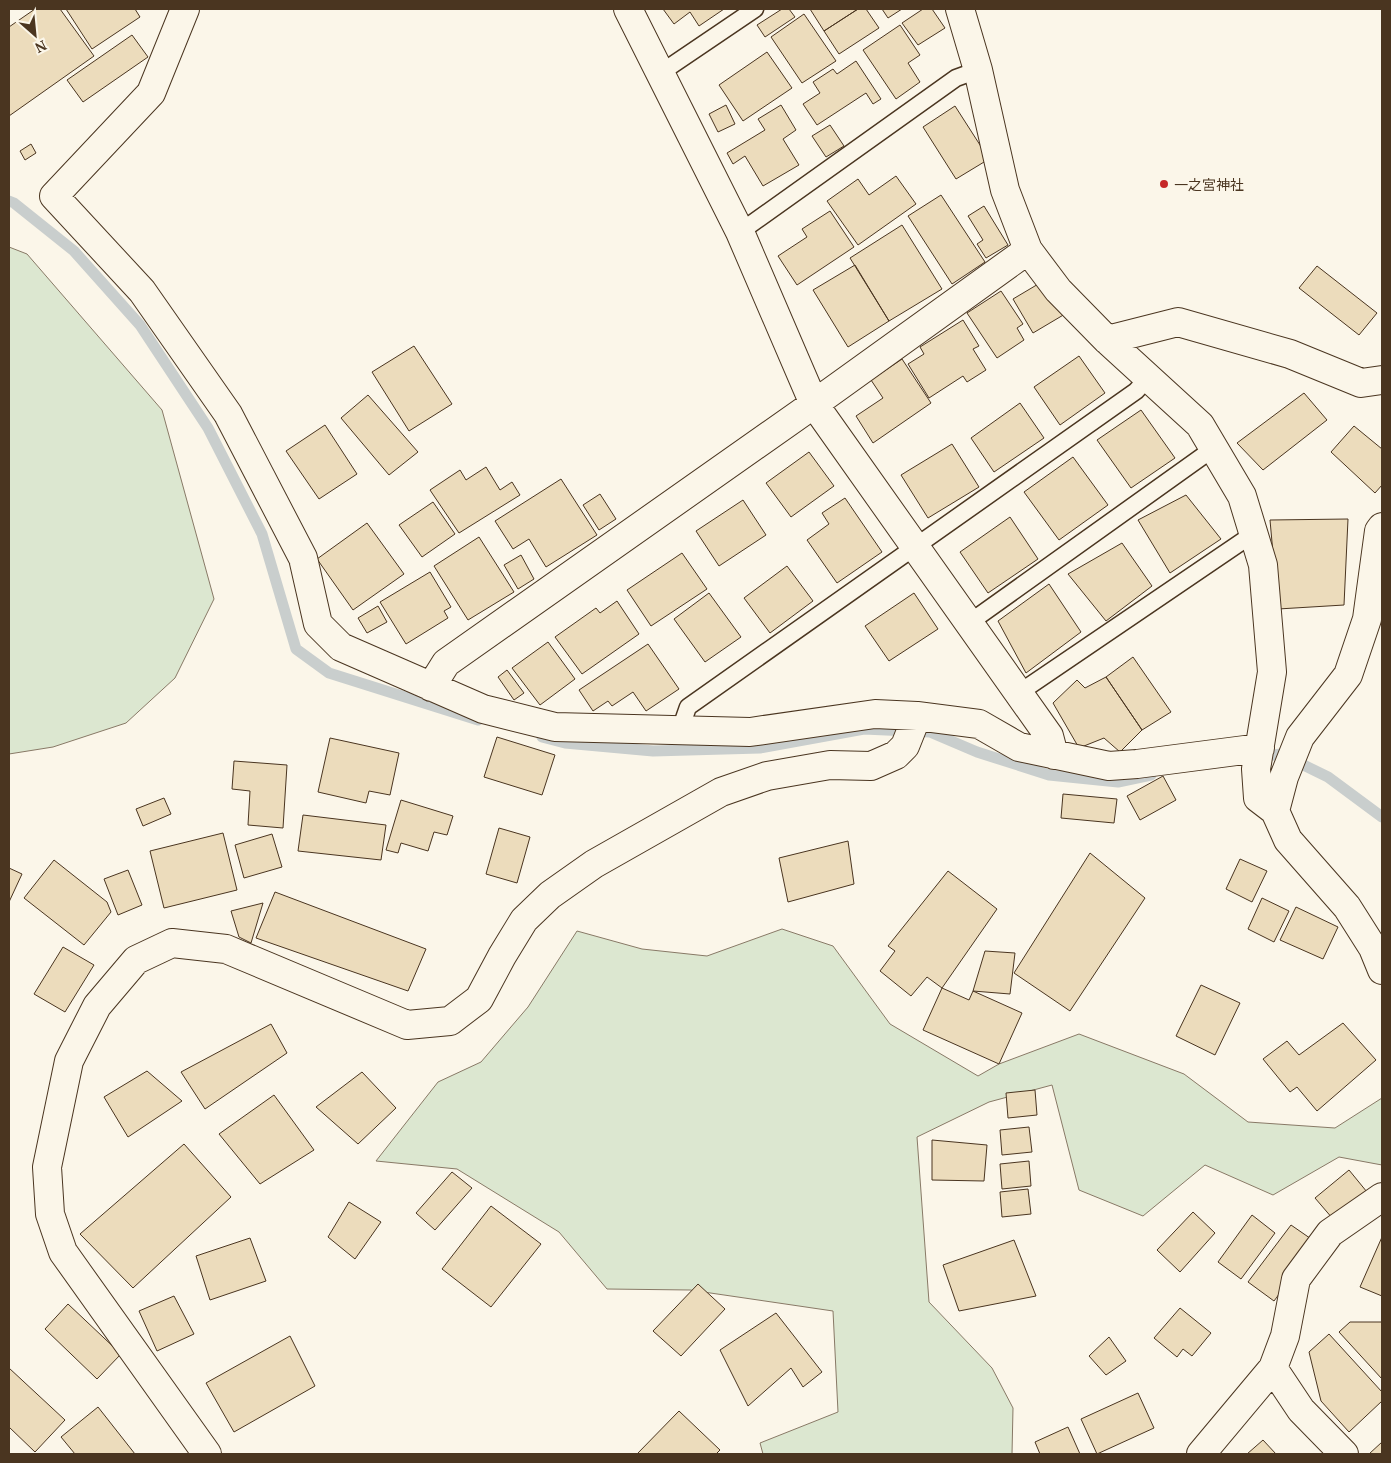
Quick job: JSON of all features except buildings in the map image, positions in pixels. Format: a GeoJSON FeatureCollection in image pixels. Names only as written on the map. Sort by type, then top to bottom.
{"type":"FeatureCollection","features":[{"type":"Feature","properties":{"kind":"street"},"geometry":{"type":"LineString","coordinates":[[185,9],[151,93],[54,196],[142,291],[228,414],[304,558],[318,624],[341,647],[483,709],[555,726],[750,732],[875,714],[912,729],[979,724],[1019,747],[1109,766],[1260,748]]}},
{"type":"Feature","properties":{"kind":"street"},"geometry":{"type":"LineString","coordinates":[[628,9],[740,232],[814,404],[1049,736],[1054,755]]}},
{"type":"Feature","properties":{"kind":"street"},"geometry":{"type":"LineString","coordinates":[[960,9],[978,70],[1005,190],[1028,250],[1058,290],[1107,340],[1200,425],[1242,496],[1263,565],[1272,672],[1256,769],[1258,798],[1275,811],[1288,840],[1347,907],[1373,948],[1382,970]]}},
{"type":"Feature","properties":{"kind":"street"},"geometry":{"type":"LineString","coordinates":[[432,687],[446,663],[814,404],[1028,250]]}},
{"type":"Feature","properties":{"kind":"street"},"geometry":{"type":"LineString","coordinates":[[1107,340],[1178,322],[1290,354],[1361,383],[1382,380]]}},
{"type":"Feature","properties":{"kind":"street"},"geometry":{"type":"LineString","coordinates":[[1275,811],[1284,777],[1300,738],[1348,675],[1367,619],[1379,531],[1382,527]]}},
{"type":"Feature","properties":{"kind":"street"},"geometry":{"type":"LineString","coordinates":[[207,1454],[63,1252],[50,1214],[47,1167],[69,1060],[97,1006],[136,960],[172,943],[226,949],[407,1025],[450,1021],[479,999],[524,920],[550,895],[594,864],[721,792],[766,776],[830,764],[871,766],[896,755],[912,729]]}},
{"type":"Feature","properties":{"kind":"street"},"geometry":{"type":"LineString","coordinates":[[1201,1454],[1273,1368],[1284,1336],[1296,1279],[1330,1233],[1382,1198]]}},
{"type":"Feature","properties":{"kind":"street"},"geometry":{"type":"LineString","coordinates":[[1273,1368],[1301,1410],[1344,1454]]}},
{"type":"Feature","properties":{"kind":"lane"},"geometry":{"type":"LineString","coordinates":[[660,74],[755,9]]}},
{"type":"Feature","properties":{"kind":"lane"},"geometry":{"type":"LineString","coordinates":[[740,232],[956,78],[978,70]]}},
{"type":"Feature","properties":{"kind":"lane"},"geometry":{"type":"LineString","coordinates":[[680,730],[688,707],[1136,391],[1148,378]]}},
{"type":"Feature","properties":{"kind":"lane"},"geometry":{"type":"LineString","coordinates":[[969,623],[1214,448]]}},
{"type":"Feature","properties":{"kind":"lane"},"geometry":{"type":"LineString","coordinates":[[1019,693],[1253,534]]}},
{"type":"Feature","properties":{"kind":"green space"},"geometry":{"type":"Polygon","coordinates":[[[9,247],[27,254],[162,410],[214,599],[175,678],[126,723],[53,747],[9,754],[9,247]]]}},
{"type":"Feature","properties":{"kind":"green space"},"geometry":{"type":"Polygon","coordinates":[[[782,929],[833,946],[890,1024],[978,1076],[999,1064],[1079,1034],[1184,1074],[1248,1122],[1335,1128],[1382,1098],[1382,1165],[1339,1157],[1273,1195],[1205,1165],[1143,1216],[1079,1190],[1052,1085],[989,1102],[917,1137],[929,1302],[992,1368],[1013,1408],[1012,1454],[763,1454],[760,1443],[838,1412],[833,1311],[690,1290],[607,1289],[559,1232],[457,1169],[376,1161],[438,1082],[481,1062],[528,1007],[577,931],[642,949],[707,956],[782,929]]]}},
{"type":"Feature","properties":{"kind":"waterway"},"geometry":{"type":"LineString","coordinates":[[9,201],[74,251],[140,325],[208,428],[262,534],[296,649],[329,673],[478,720]]}},
{"type":"Feature","properties":{"kind":"waterway"},"geometry":{"type":"LineString","coordinates":[[542,737],[565,743],[653,751],[760,748],[864,729],[930,732],[977,752],[1049,775],[1118,782],[1151,775]]}},
{"type":"Feature","properties":{"kind":"waterway"},"geometry":{"type":"LineString","coordinates":[[1258,757],[1281,754],[1328,777],[1382,817]]}},
{"type":"Feature","properties":{"kind":"place","name":"一之宮神社"},"geometry":{"type":"Point","coordinates":[1164,184]}}]}
